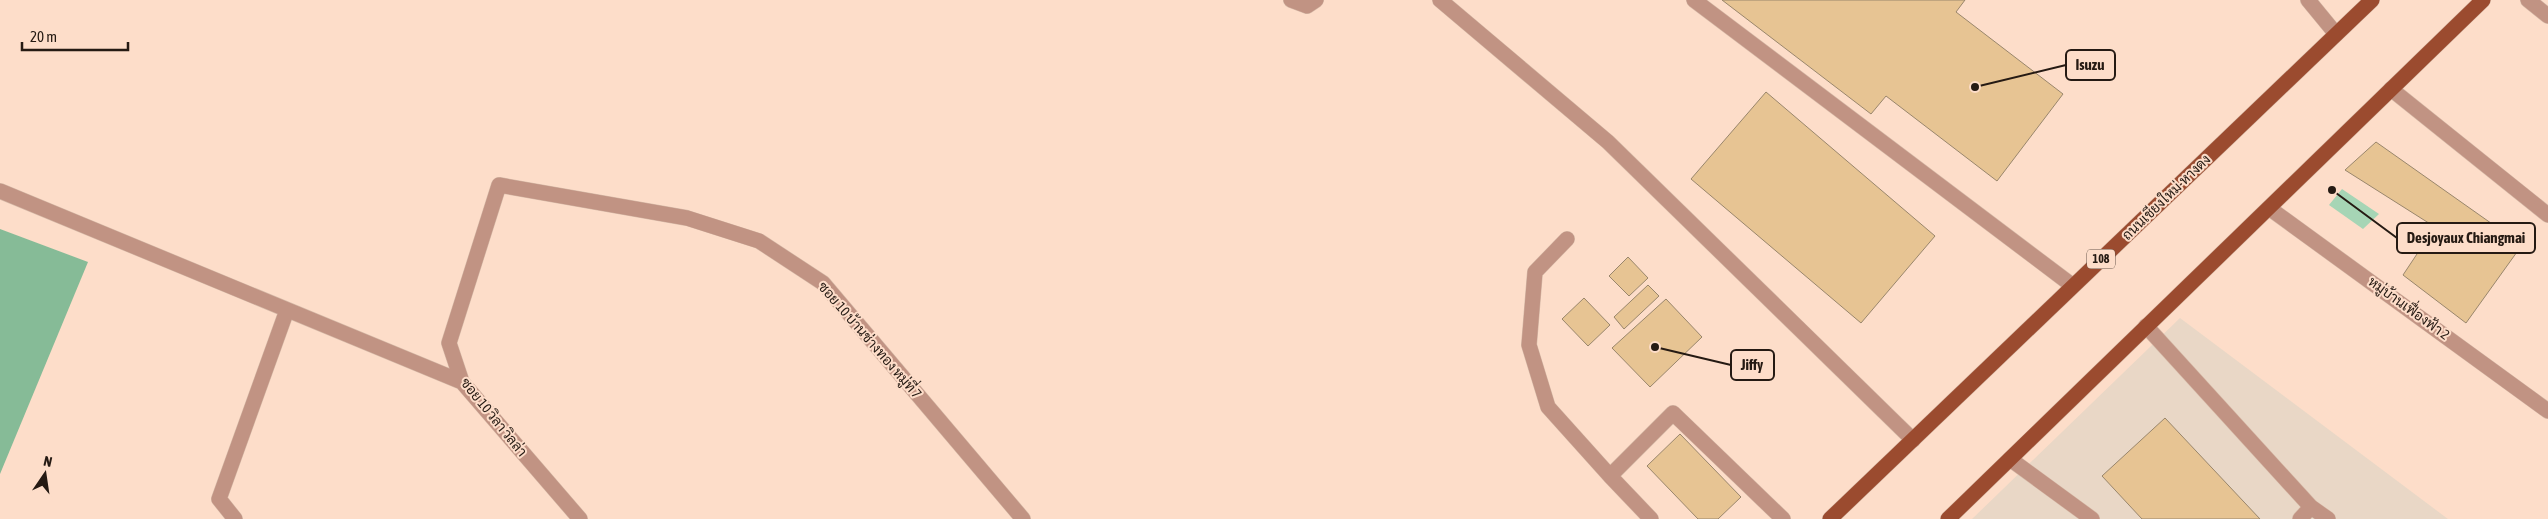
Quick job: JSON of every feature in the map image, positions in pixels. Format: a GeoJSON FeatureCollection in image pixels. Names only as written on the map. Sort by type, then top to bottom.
{"type":"FeatureCollection","features":[{"type":"Feature","properties":{"kind":"main road","name":"ถนนเชียงใหม่-หางดง"},"geometry":{"type":"LineString","coordinates":[[1830,519],[2372,0]]}},
{"type":"Feature","properties":{"kind":"main road"},"geometry":{"type":"LineString","coordinates":[[1948,519],[2483,0]]}},
{"type":"Feature","properties":{"kind":"street"},"geometry":{"type":"LineString","coordinates":[[1291,0],[1307,6],[1316,0]]}},
{"type":"Feature","properties":{"kind":"street"},"geometry":{"type":"LineString","coordinates":[[1440,0],[1608,142],[1913,440]]}},
{"type":"Feature","properties":{"kind":"street"},"geometry":{"type":"LineString","coordinates":[[1694,0],[2073,286]]}},
{"type":"Feature","properties":{"kind":"street"},"geometry":{"type":"LineString","coordinates":[[2308,0],[2336,34]]}},
{"type":"Feature","properties":{"kind":"street"},"geometry":{"type":"LineString","coordinates":[[2528,0],[2548,16]]}},
{"type":"Feature","properties":{"kind":"street"},"geometry":{"type":"LineString","coordinates":[[2391,89],[2548,215]]}},
{"type":"Feature","properties":{"kind":"street","name":"ซอย 10 วิลา วิลล่า"},"geometry":{"type":"LineString","coordinates":[[499,185],[449,342],[462,382],[580,519]]}},
{"type":"Feature","properties":{"kind":"street","name":"ซอย 10 บ้านช่างทอง หมู่ที่ 7"},"geometry":{"type":"LineString","coordinates":[[499,185],[687,218],[759,240],[824,283],[1023,519]]}},
{"type":"Feature","properties":{"kind":"street"},"geometry":{"type":"LineString","coordinates":[[0,191],[462,382]]}},
{"type":"Feature","properties":{"kind":"street","name":"หมู่บ้านเฟื่องฟ้า 2"},"geometry":{"type":"LineString","coordinates":[[2269,208],[2548,411]]}},
{"type":"Feature","properties":{"kind":"street"},"geometry":{"type":"LineString","coordinates":[[1567,239],[1535,272],[1529,345],[1548,407],[1651,519]]}},
{"type":"Feature","properties":{"kind":"street"},"geometry":{"type":"LineString","coordinates":[[235,519],[219,499],[287,310]]}},
{"type":"Feature","properties":{"kind":"street"},"geometry":{"type":"LineString","coordinates":[[2146,326],[2311,507],[2328,519]]}},
{"type":"Feature","properties":{"kind":"street"},"geometry":{"type":"LineString","coordinates":[[1610,476],[1673,413],[1783,519]]}},
{"type":"Feature","properties":{"kind":"street"},"geometry":{"type":"LineString","coordinates":[[2010,459],[2092,519]]}},
{"type":"Feature","properties":{"kind":"street"},"geometry":{"type":"LineString","coordinates":[[2300,519],[2311,507]]}},
{"type":"Feature","properties":{"kind":"shaded area"},"geometry":{"type":"Polygon","coordinates":[[[2180,318],[2448,519],[1972,519],[2180,318]]]}},
{"type":"Feature","properties":{"kind":"green space"},"geometry":{"type":"Polygon","coordinates":[[[2342,189],[2379,214],[2363,229],[2329,205],[2342,189]]]}},
{"type":"Feature","properties":{"kind":"green space"},"geometry":{"type":"Polygon","coordinates":[[[0,229],[88,262],[0,474],[0,229]]]}},
{"type":"Feature","properties":{"kind":"building"},"geometry":{"type":"Polygon","coordinates":[[[1722,0],[1965,0],[1956,12],[2063,94],[1997,181],[1886,96],[1871,114],[1722,0]]]}},
{"type":"Feature","properties":{"kind":"building"},"geometry":{"type":"Polygon","coordinates":[[[1766,92],[1935,236],[1861,323],[1691,179],[1766,92]]]}},
{"type":"Feature","properties":{"kind":"building"},"geometry":{"type":"Polygon","coordinates":[[[2376,142],[2522,245],[2466,323],[2403,275],[2435,227],[2345,170],[2376,142]]]}},
{"type":"Feature","properties":{"kind":"building"},"geometry":{"type":"Polygon","coordinates":[[[1628,257],[1648,278],[1629,296],[1609,276],[1628,257]]]}},
{"type":"Feature","properties":{"kind":"building"},"geometry":{"type":"Polygon","coordinates":[[[1648,285],[1659,296],[1624,329],[1614,317],[1648,285]]]}},
{"type":"Feature","properties":{"kind":"building"},"geometry":{"type":"Polygon","coordinates":[[[1584,298],[1610,325],[1588,346],[1562,319],[1584,298]]]}},
{"type":"Feature","properties":{"kind":"building"},"geometry":{"type":"Polygon","coordinates":[[[1666,299],[1702,337],[1650,387],[1612,348],[1666,299]]]}},
{"type":"Feature","properties":{"kind":"building"},"geometry":{"type":"Polygon","coordinates":[[[2165,418],[2260,519],[2142,519],[2102,476],[2165,418]]]}},
{"type":"Feature","properties":{"kind":"building"},"geometry":{"type":"Polygon","coordinates":[[[1680,434],[1741,497],[1718,519],[1698,519],[1647,466],[1680,434]]]}},
{"type":"Feature","properties":{"kind":"place","name":"Isuzu"},"geometry":{"type":"Point","coordinates":[1975,87]}},
{"type":"Feature","properties":{"kind":"place","name":"Desjoyaux Chiangmai"},"geometry":{"type":"Point","coordinates":[2332,190]}},
{"type":"Feature","properties":{"kind":"place","name":"Jiffy"},"geometry":{"type":"Point","coordinates":[1655,347]}}]}
